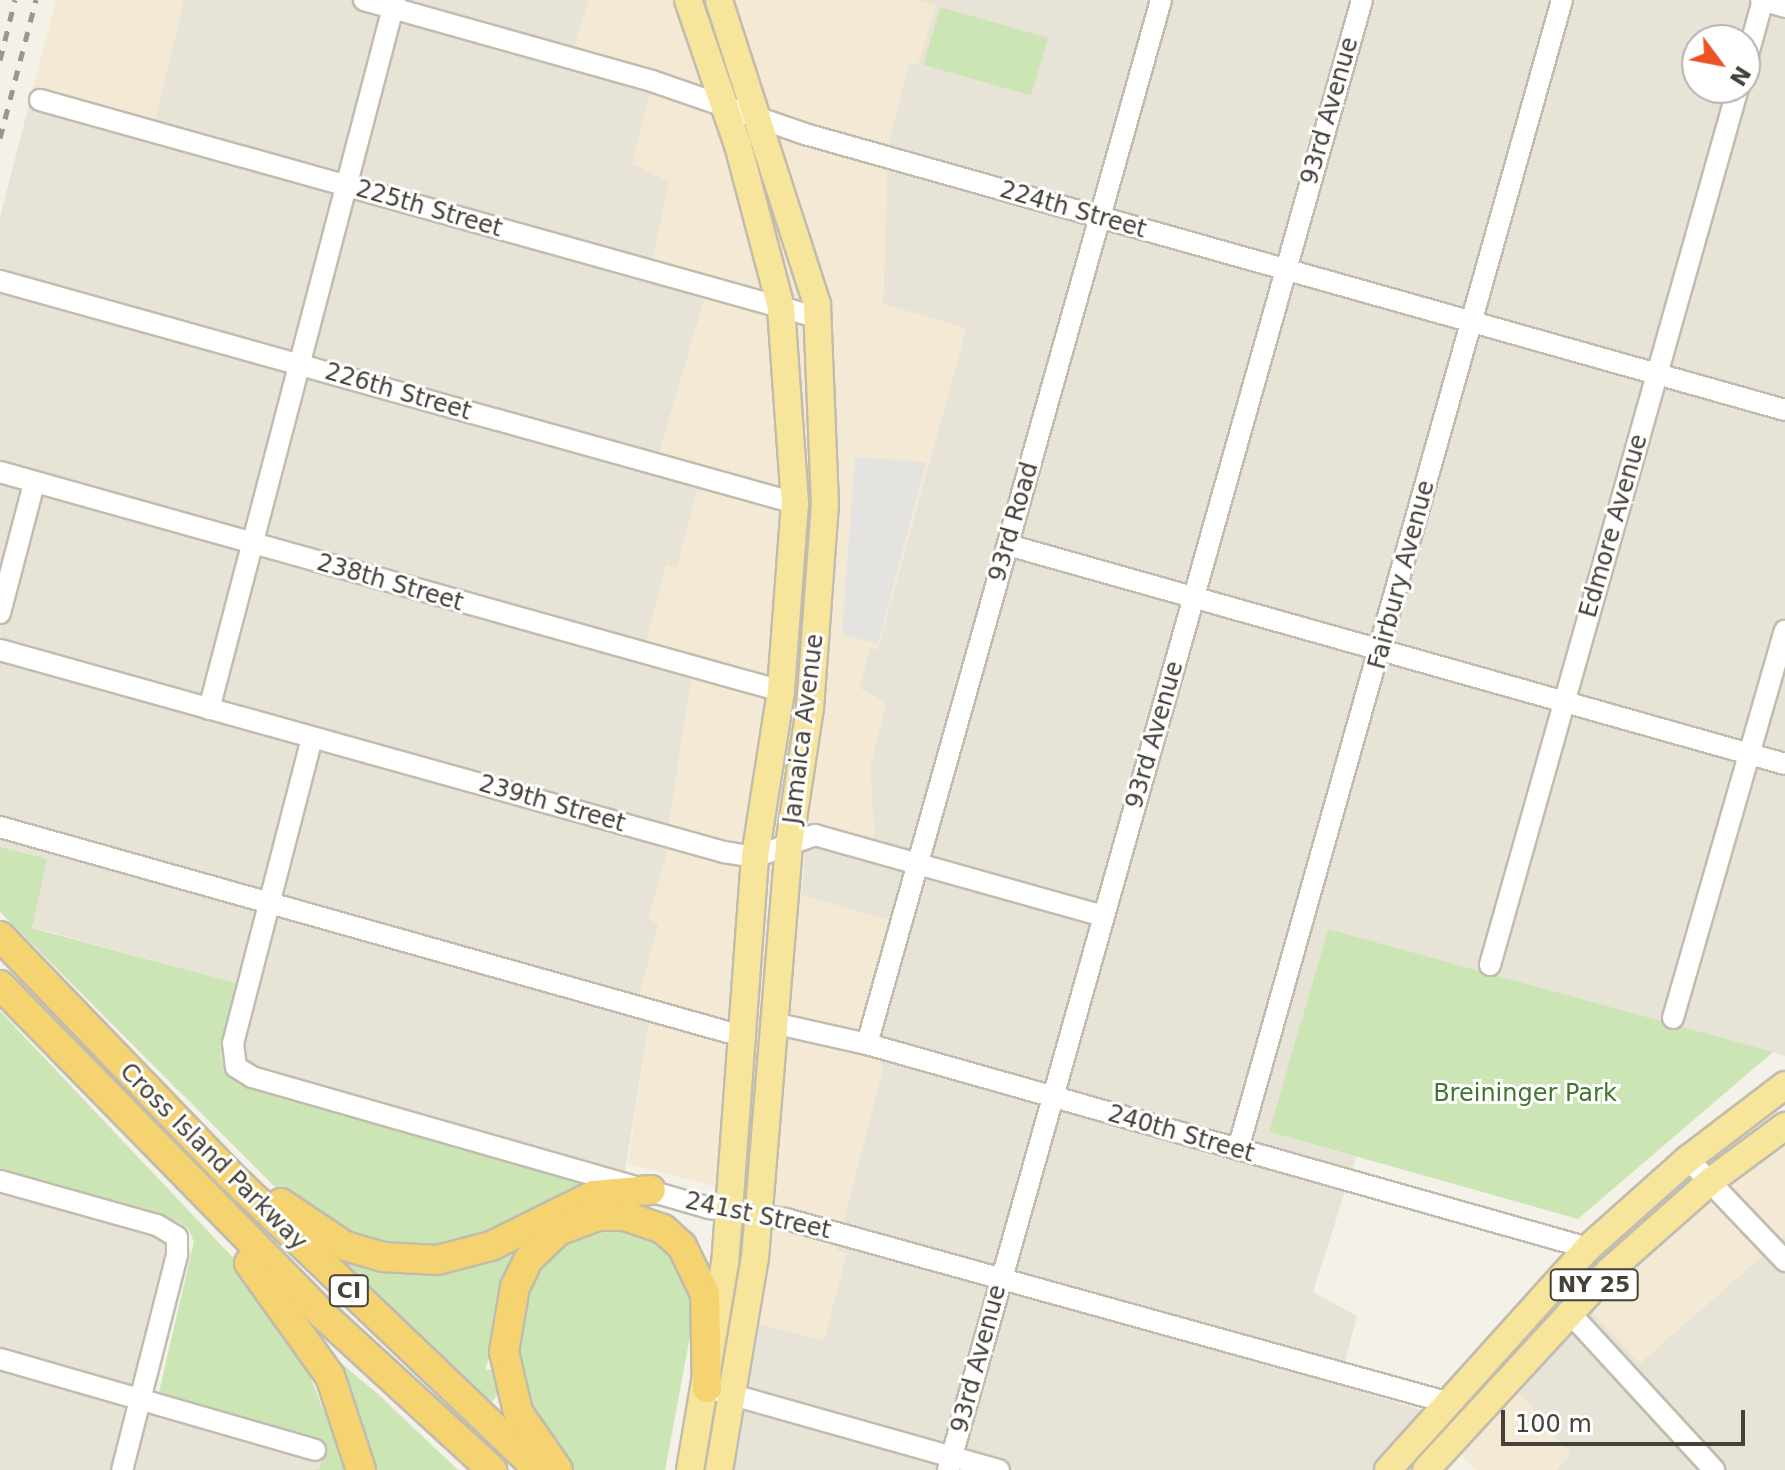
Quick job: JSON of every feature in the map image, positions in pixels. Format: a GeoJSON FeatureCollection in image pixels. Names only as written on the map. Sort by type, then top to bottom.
{"type":"FeatureCollection","features":[{"type":"Feature","properties":{"kind":"highway","name":"Cross Island Parkway"},"geometry":{"type":"LineString","coordinates":[[0,936],[163,1108],[539,1470]]}},
{"type":"Feature","properties":{"kind":"highway","name":"Cross Island Parkway"},"geometry":{"type":"LineString","coordinates":[[0,985],[322,1314],[492,1470]]}},
{"type":"Feature","properties":{"kind":"highway"},"geometry":{"type":"LineString","coordinates":[[163,1108],[251,1173],[312,1228],[345,1246],[383,1257],[437,1260],[474,1252],[575,1202],[651,1190]]}},
{"type":"Feature","properties":{"kind":"highway"},"geometry":{"type":"LineString","coordinates":[[174,1166],[313,1347],[339,1394],[361,1470]]}},
{"type":"Feature","properties":{"kind":"highway"},"geometry":{"type":"LineString","coordinates":[[558,1470],[513,1399],[504,1337],[509,1303],[528,1260],[571,1223],[625,1216],[663,1229],[682,1246],[705,1294],[720,1392]]}},
{"type":"Feature","properties":{"kind":"main road","name":"Jamaica Avenue"},"geometry":{"type":"LineString","coordinates":[[688,0],[724,105],[781,308],[795,503],[781,691],[755,857],[720,1392],[719,1470]]}},
{"type":"Feature","properties":{"kind":"main road","name":"Jamaica Avenue"},"geometry":{"type":"LineString","coordinates":[[690,1470],[720,1392],[759,1214],[789,845],[810,708],[825,505],[819,318],[809,267],[719,0]]}},
{"type":"Feature","properties":{"kind":"main road","name":"NY 25"},"geometry":{"type":"LineString","coordinates":[[1388,1470],[1446,1402],[1588,1248],[1688,1159],[1785,1085]]}},
{"type":"Feature","properties":{"kind":"main road","name":"NY 25"},"geometry":{"type":"LineString","coordinates":[[1440,1465],[1568,1311],[1712,1180],[1785,1126]]}},
{"type":"Feature","properties":{"kind":"street","name":"224th Street"},"geometry":{"type":"LineString","coordinates":[[364,0],[394,3],[724,105],[761,120],[1785,410]]}},
{"type":"Feature","properties":{"kind":"street","name":"93rd Road"},"geometry":{"type":"LineString","coordinates":[[867,1044],[1161,0]]}},
{"type":"Feature","properties":{"kind":"street","name":"93rd Avenue"},"geometry":{"type":"LineString","coordinates":[[950,1463],[1362,0]]}},
{"type":"Feature","properties":{"kind":"street","name":"Fairbury Avenue"},"geometry":{"type":"LineString","coordinates":[[1238,1149],[1382,650],[1562,0]]}},
{"type":"Feature","properties":{"kind":"street"},"geometry":{"type":"LineString","coordinates":[[1756,24],[1763,0],[1785,7]]}},
{"type":"Feature","properties":{"kind":"street"},"geometry":{"type":"LineString","coordinates":[[209,709],[343,185],[394,3]]}},
{"type":"Feature","properties":{"kind":"street","name":"225th Street"},"geometry":{"type":"LineString","coordinates":[[40,100],[819,318]]}},
{"type":"Feature","properties":{"kind":"street","name":"Edmore Avenue"},"geometry":{"type":"LineString","coordinates":[[1490,965],[1733,104]]}},
{"type":"Feature","properties":{"kind":"street","name":"226th Street"},"geometry":{"type":"LineString","coordinates":[[0,281],[795,503]]}},
{"type":"Feature","properties":{"kind":"street","name":"238th Street"},"geometry":{"type":"LineString","coordinates":[[0,472],[781,691]]}},
{"type":"Feature","properties":{"kind":"street"},"geometry":{"type":"LineString","coordinates":[[0,613],[34,483]]}},
{"type":"Feature","properties":{"kind":"street"},"geometry":{"type":"LineString","coordinates":[[1008,545],[1785,764]]}},
{"type":"Feature","properties":{"kind":"street"},"geometry":{"type":"LineString","coordinates":[[1673,1018],[1785,631]]}},
{"type":"Feature","properties":{"kind":"street","name":"239th Street"},"geometry":{"type":"LineString","coordinates":[[0,650],[755,857]]}},
{"type":"Feature","properties":{"kind":"street"},"geometry":{"type":"LineString","coordinates":[[269,903],[312,738]]}},
{"type":"Feature","properties":{"kind":"street"},"geometry":{"type":"LineString","coordinates":[[0,827],[745,1037]]}},
{"type":"Feature","properties":{"kind":"street"},"geometry":{"type":"LineString","coordinates":[[755,857],[815,835],[1104,916]]}},
{"type":"Feature","properties":{"kind":"street","name":"241st Street"},"geometry":{"type":"LineString","coordinates":[[269,903],[233,1043],[236,1067],[252,1077],[651,1190],[759,1214],[1446,1402]]}},
{"type":"Feature","properties":{"kind":"street","name":"240th Street"},"geometry":{"type":"LineString","coordinates":[[773,1023],[867,1044],[1588,1248]]}},
{"type":"Feature","properties":{"kind":"street"},"geometry":{"type":"LineString","coordinates":[[1688,1159],[1712,1180],[1785,1261]]}},
{"type":"Feature","properties":{"kind":"street"},"geometry":{"type":"LineString","coordinates":[[0,1181],[157,1225],[177,1237],[177,1255],[122,1470]]}},
{"type":"Feature","properties":{"kind":"street"},"geometry":{"type":"LineString","coordinates":[[1568,1311],[1714,1470]]}},
{"type":"Feature","properties":{"kind":"street"},"geometry":{"type":"LineString","coordinates":[[0,1359],[315,1450]]}},
{"type":"Feature","properties":{"kind":"street"},"geometry":{"type":"LineString","coordinates":[[720,1392],[950,1463],[999,1470]]}},
{"type":"Feature","properties":{"kind":"shaded area"},"geometry":{"type":"Polygon","coordinates":[[[56,0],[184,0],[155,119],[34,85],[56,0]]]}},
{"type":"Feature","properties":{"kind":"shaded area"},"geometry":{"type":"Polygon","coordinates":[[[184,0],[589,0],[571,59],[651,87],[669,182],[651,271],[708,287],[656,464],[701,477],[677,567],[666,565],[693,668],[667,836],[672,837],[648,919],[659,923],[637,1004],[651,1009],[624,1178],[592,1185],[239,1082],[226,1072],[220,1056],[238,984],[32,927],[46,859],[0,847],[0,217],[34,85],[155,119],[184,0]]]}},
{"type":"Feature","properties":{"kind":"shaded area"},"geometry":{"type":"Polygon","coordinates":[[[589,0],[915,0],[936,6],[918,65],[909,63],[888,144],[883,304],[966,328],[878,650],[870,648],[859,688],[886,703],[870,768],[874,834],[867,860],[806,845],[801,895],[888,920],[860,1021],[883,1068],[836,1250],[847,1254],[824,1340],[756,1323],[776,1202],[628,1164],[651,1009],[637,1005],[659,924],[648,919],[671,838],[667,836],[693,669],[643,654],[666,565],[677,567],[700,478],[656,465],[708,287],[650,271],[669,182],[632,164],[651,88],[571,59],[589,0]]]}},
{"type":"Feature","properties":{"kind":"shaded area"},"geometry":{"type":"Polygon","coordinates":[[[916,0],[1785,0],[1785,1056],[1328,929],[1269,1132],[1356,1157],[1313,1292],[1357,1316],[1339,1385],[1425,1411],[1374,1470],[732,1470],[756,1323],[823,1340],[846,1254],[836,1250],[883,1068],[860,1021],[888,920],[801,896],[806,845],[867,860],[874,834],[870,768],[886,703],[859,688],[870,647],[878,649],[966,329],[883,305],[888,144],[909,63],[917,65],[935,6],[916,0]]]}},
{"type":"Feature","properties":{"kind":"shaded area"},"geometry":{"type":"Polygon","coordinates":[[[855,457],[926,462],[878,644],[842,634],[855,457]]]}},
{"type":"Feature","properties":{"kind":"shaded area"},"geometry":{"type":"Polygon","coordinates":[[[1785,1136],[1785,1236],[1640,1363],[1584,1303],[1785,1136]]]}},
{"type":"Feature","properties":{"kind":"shaded area"},"geometry":{"type":"Polygon","coordinates":[[[0,1161],[181,1213],[191,1254],[154,1392],[330,1445],[323,1470],[0,1470],[0,1161]]]}},
{"type":"Feature","properties":{"kind":"shaded area"},"geometry":{"type":"Polygon","coordinates":[[[1785,1236],[1785,1470],[1556,1470],[1570,1454],[1511,1383],[1584,1303],[1640,1363],[1785,1236]]]}},
{"type":"Feature","properties":{"kind":"shaded area"},"geometry":{"type":"Polygon","coordinates":[[[1511,1383],[1570,1454],[1556,1470],[1476,1470],[1456,1448],[1511,1383]]]}},
{"type":"Feature","properties":{"kind":"green space"},"geometry":{"type":"Polygon","coordinates":[[[940,7],[1048,38],[1031,96],[923,65],[940,7]]]}},
{"type":"Feature","properties":{"kind":"green space"},"geometry":{"type":"Polygon","coordinates":[[[0,847],[47,859],[32,928],[239,984],[220,1056],[226,1072],[239,1082],[592,1185],[496,1232],[434,1252],[363,1247],[306,1218],[0,912],[0,847]]]}},
{"type":"Feature","properties":{"kind":"green space","name":"Breininger Park"},"geometry":{"type":"Polygon","coordinates":[[[1328,929],[1773,1052],[1578,1219],[1269,1132],[1328,929]]]}},
{"type":"Feature","properties":{"kind":"green space"},"geometry":{"type":"Polygon","coordinates":[[[0,1011],[256,1282],[301,1353],[330,1427],[340,1429],[351,1470],[308,1470],[319,1469],[326,1446],[159,1392],[194,1242],[188,1228],[175,1220],[0,1170],[0,1011]]]}},
{"type":"Feature","properties":{"kind":"green space"},"geometry":{"type":"Polygon","coordinates":[[[555,1221],[495,1341],[485,1370],[496,1369],[503,1388],[492,1402],[462,1382],[304,1231],[375,1265],[555,1221]]]}},
{"type":"Feature","properties":{"kind":"green space"},"geometry":{"type":"Polygon","coordinates":[[[604,1223],[654,1236],[675,1251],[692,1295],[692,1326],[665,1470],[567,1470],[521,1407],[509,1353],[520,1292],[552,1245],[604,1223]]]}},
{"type":"Feature","properties":{"kind":"green space"},"geometry":{"type":"Polygon","coordinates":[[[341,1363],[379,1395],[458,1470],[369,1470],[341,1363]]]}},
{"type":"Feature","properties":{"kind":"railway"},"geometry":{"type":"LineString","coordinates":[[0,60],[15,0]]}},
{"type":"Feature","properties":{"kind":"railway"},"geometry":{"type":"LineString","coordinates":[[0,138],[36,0]]}}]}
